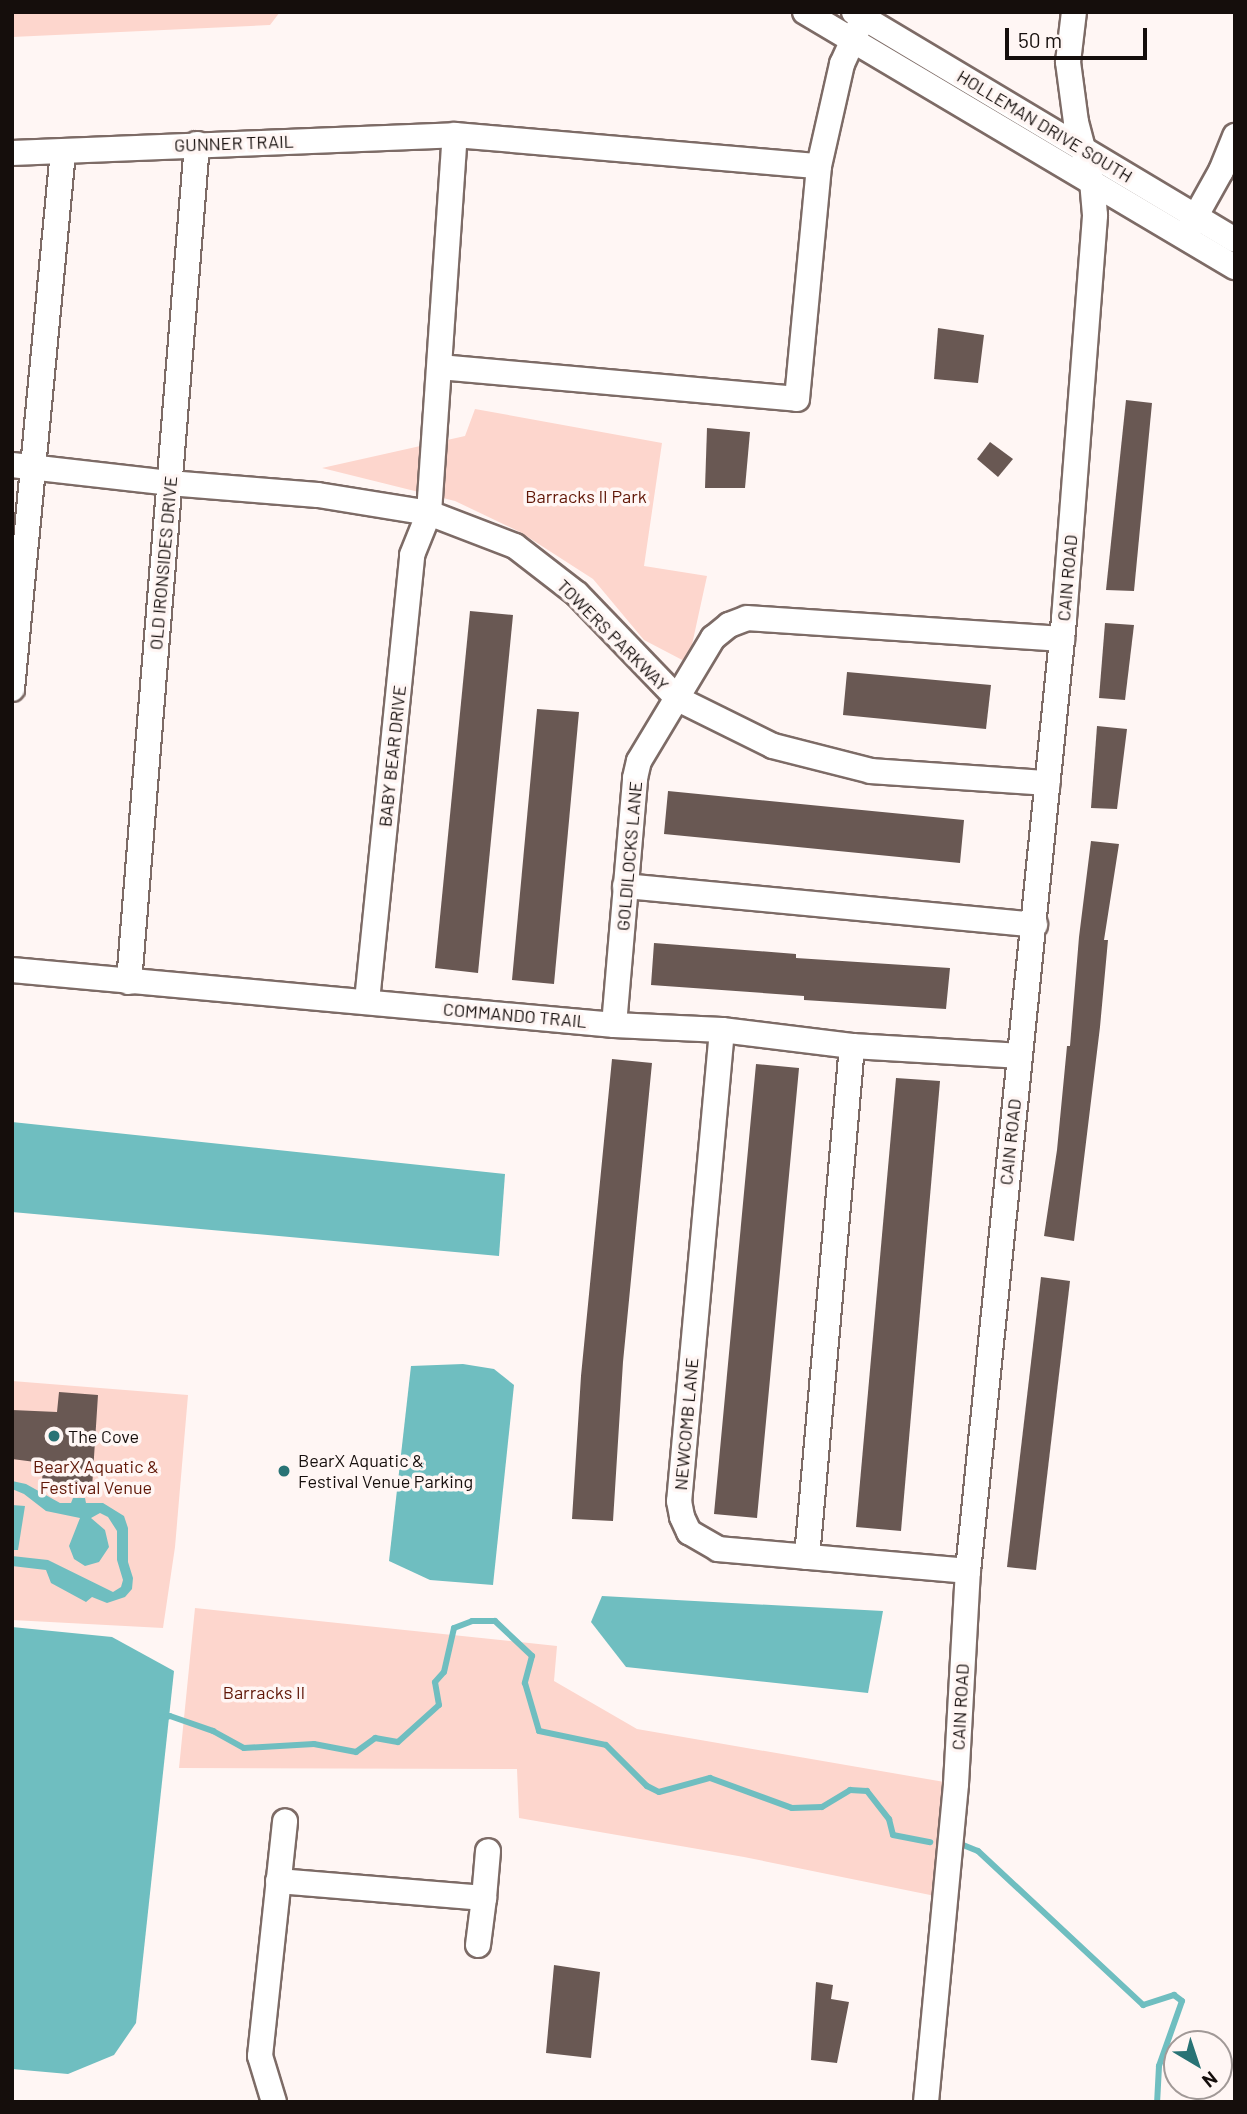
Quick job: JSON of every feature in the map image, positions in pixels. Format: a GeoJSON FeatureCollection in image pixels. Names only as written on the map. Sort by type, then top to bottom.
{"type":"FeatureCollection","features":[{"type":"Feature","properties":{"kind":"street"},"geometry":{"type":"LineString","coordinates":[[805,12],[1091,183],[1190,226],[1235,267]]}},
{"type":"Feature","properties":{"kind":"street","name":"CAIN ROAD"},"geometry":{"type":"LineString","coordinates":[[926,2102],[956,1784],[968,1571],[1062,639],[1095,215],[1091,183],[1076,122],[1068,62],[1074,12]]}},
{"type":"Feature","properties":{"kind":"street"},"geometry":{"type":"LineString","coordinates":[[440,367],[797,399],[820,166],[842,64],[859,15]]}},
{"type":"Feature","properties":{"kind":"street","name":"HOLLEMAN DRIVE SOUTH"},"geometry":{"type":"LineString","coordinates":[[859,15],[1084,150],[1190,226],[1235,240]]}},
{"type":"Feature","properties":{"kind":"street","name":"GUNNER TRAIL"},"geometry":{"type":"LineString","coordinates":[[12,153],[455,135],[820,166]]}},
{"type":"Feature","properties":{"kind":"street","name":"BABY BEAR DRIVE"},"geometry":{"type":"LineString","coordinates":[[367,1001],[412,555],[429,513],[455,135]]}},
{"type":"Feature","properties":{"kind":"street"},"geometry":{"type":"LineString","coordinates":[[1190,226],[1221,171],[1235,136]]}},
{"type":"Feature","properties":{"kind":"street","name":"OLD IRONSIDES DRIVE"},"geometry":{"type":"LineString","coordinates":[[129,982],[197,144]]}},
{"type":"Feature","properties":{"kind":"street"},"geometry":{"type":"LineString","coordinates":[[12,689],[23,466],[63,151]]}},
{"type":"Feature","properties":{"kind":"street","name":"TOWERS PARKWAY"},"geometry":{"type":"LineString","coordinates":[[23,466],[169,483],[318,495],[429,513],[515,546],[577,594],[677,699],[774,746],[871,771],[1048,783]]}},
{"type":"Feature","properties":{"kind":"street","name":"GOLDILOCKS LANE"},"geometry":{"type":"LineString","coordinates":[[614,1025],[635,778],[639,761],[713,638],[729,625],[747,618],[1062,639]]}},
{"type":"Feature","properties":{"kind":"street"},"geometry":{"type":"LineString","coordinates":[[625,886],[1035,925]]}},
{"type":"Feature","properties":{"kind":"street","name":"COMMANDO TRAIL"},"geometry":{"type":"LineString","coordinates":[[12,970],[614,1025],[722,1030],[852,1046],[1018,1056]]}},
{"type":"Feature","properties":{"kind":"street","name":"NEWCOMB LANE"},"geometry":{"type":"LineString","coordinates":[[722,1030],[679,1502],[689,1532],[718,1549],[968,1571]]}},
{"type":"Feature","properties":{"kind":"street"},"geometry":{"type":"LineString","coordinates":[[807,1557],[852,1046]]}},
{"type":"Feature","properties":{"kind":"street"},"geometry":{"type":"LineString","coordinates":[[274,2102],[260,2056],[285,1821]]}},
{"type":"Feature","properties":{"kind":"street"},"geometry":{"type":"LineString","coordinates":[[478,1945],[488,1851]]}},
{"type":"Feature","properties":{"kind":"street"},"geometry":{"type":"LineString","coordinates":[[278,1881],[484,1898]]}},
{"type":"Feature","properties":{"kind":"green space"},"geometry":{"type":"Polygon","coordinates":[[[12,12],[280,12],[270,25],[12,37],[12,12]]]}},
{"type":"Feature","properties":{"kind":"green space","name":"Barracks II Park"},"geometry":{"type":"Polygon","coordinates":[[[475,409],[662,443],[644,566],[707,576],[688,663],[644,640],[593,579],[520,532],[455,501],[322,468],[465,436],[475,409]]]}},
{"type":"Feature","properties":{"kind":"green space","name":"BearX Aquatic & Festival Venue"},"geometry":{"type":"Polygon","coordinates":[[[12,1381],[188,1395],[175,1547],[163,1628],[12,1620],[12,1381]]]}},
{"type":"Feature","properties":{"kind":"green space","name":"Barracks II"},"geometry":{"type":"Polygon","coordinates":[[[195,1608],[557,1646],[554,1681],[637,1729],[956,1784],[945,1898],[744,1857],[519,1818],[517,1769],[179,1768],[195,1608]]]}},
{"type":"Feature","properties":{"kind":"water"},"geometry":{"type":"Polygon","coordinates":[[[12,1122],[505,1174],[499,1256],[12,1212],[12,1122]]]}},
{"type":"Feature","properties":{"kind":"water"},"geometry":{"type":"Polygon","coordinates":[[[463,1364],[494,1369],[514,1385],[493,1585],[430,1580],[389,1561],[411,1366],[463,1364]]]}},
{"type":"Feature","properties":{"kind":"water"},"geometry":{"type":"Polygon","coordinates":[[[12,1481],[26,1484],[60,1503],[71,1503],[73,1498],[85,1498],[86,1503],[103,1503],[124,1516],[128,1528],[128,1562],[133,1578],[132,1589],[125,1597],[107,1603],[92,1597],[86,1602],[51,1583],[46,1570],[12,1566],[12,1556],[48,1560],[113,1592],[121,1587],[123,1580],[117,1560],[117,1531],[108,1517],[100,1513],[91,1518],[105,1530],[109,1547],[99,1562],[85,1566],[74,1559],[69,1546],[80,1518],[46,1511],[24,1494],[12,1489],[12,1481]]]}},
{"type":"Feature","properties":{"kind":"water"},"geometry":{"type":"Polygon","coordinates":[[[12,1505],[25,1506],[18,1550],[12,1550],[12,1505]]]}},
{"type":"Feature","properties":{"kind":"water"},"geometry":{"type":"Polygon","coordinates":[[[602,1596],[883,1611],[868,1693],[626,1667],[591,1622],[602,1596]]]}},
{"type":"Feature","properties":{"kind":"water"},"geometry":{"type":"Polygon","coordinates":[[[12,1627],[112,1637],[174,1671],[136,2023],[114,2055],[68,2074],[12,2069],[12,1627]]]}},
{"type":"Feature","properties":{"kind":"building"},"geometry":{"type":"Polygon","coordinates":[[[938,328],[984,335],[978,383],[934,379],[938,328]]]}},
{"type":"Feature","properties":{"kind":"building"},"geometry":{"type":"Polygon","coordinates":[[[1126,400],[1152,403],[1134,591],[1106,590],[1126,400]]]}},
{"type":"Feature","properties":{"kind":"building"},"geometry":{"type":"Polygon","coordinates":[[[707,428],[750,432],[745,488],[705,488],[707,428]]]}},
{"type":"Feature","properties":{"kind":"building"},"geometry":{"type":"Polygon","coordinates":[[[990,442],[1013,459],[998,477],[977,459],[990,442]]]}},
{"type":"Feature","properties":{"kind":"building"},"geometry":{"type":"Polygon","coordinates":[[[470,611],[513,615],[478,973],[435,968],[470,611]]]}},
{"type":"Feature","properties":{"kind":"building"},"geometry":{"type":"Polygon","coordinates":[[[1105,623],[1134,625],[1125,700],[1099,698],[1105,623]]]}},
{"type":"Feature","properties":{"kind":"building"},"geometry":{"type":"Polygon","coordinates":[[[847,672],[991,685],[986,729],[843,715],[847,672]]]}},
{"type":"Feature","properties":{"kind":"building"},"geometry":{"type":"Polygon","coordinates":[[[537,709],[579,712],[554,984],[512,980],[537,709]]]}},
{"type":"Feature","properties":{"kind":"building"},"geometry":{"type":"Polygon","coordinates":[[[1097,726],[1127,729],[1117,809],[1091,808],[1097,726]]]}},
{"type":"Feature","properties":{"kind":"building"},"geometry":{"type":"Polygon","coordinates":[[[668,791],[964,820],[960,863],[664,834],[668,791]]]}},
{"type":"Feature","properties":{"kind":"building"},"geometry":{"type":"Polygon","coordinates":[[[1091,841],[1119,844],[1104,940],[1108,940],[1100,1027],[1074,1241],[1044,1236],[1057,1150],[1067,1046],[1070,1046],[1079,937],[1091,841]]]}},
{"type":"Feature","properties":{"kind":"building"},"geometry":{"type":"Polygon","coordinates":[[[654,943],[796,954],[796,958],[950,968],[946,1009],[804,1000],[804,996],[651,985],[654,943]]]}},
{"type":"Feature","properties":{"kind":"building"},"geometry":{"type":"Polygon","coordinates":[[[612,1059],[652,1063],[623,1362],[613,1521],[572,1519],[581,1376],[612,1059]]]}},
{"type":"Feature","properties":{"kind":"building"},"geometry":{"type":"Polygon","coordinates":[[[756,1064],[799,1068],[757,1518],[714,1514],[756,1064]]]}},
{"type":"Feature","properties":{"kind":"building"},"geometry":{"type":"Polygon","coordinates":[[[896,1078],[940,1081],[901,1531],[856,1527],[896,1078]]]}},
{"type":"Feature","properties":{"kind":"building"},"geometry":{"type":"Polygon","coordinates":[[[1041,1277],[1070,1281],[1036,1570],[1007,1567],[1041,1277]]]}},
{"type":"Feature","properties":{"kind":"building","name":"The Cove"},"geometry":{"type":"Polygon","coordinates":[[[59,1392],[98,1395],[92,1488],[42,1483],[43,1463],[12,1459],[12,1410],[57,1412],[59,1392]]]}},
{"type":"Feature","properties":{"kind":"building"},"geometry":{"type":"Polygon","coordinates":[[[554,1965],[600,1972],[591,2058],[546,2053],[554,1965]]]}},
{"type":"Feature","properties":{"kind":"building"},"geometry":{"type":"Polygon","coordinates":[[[816,1982],[833,1985],[831,1999],[849,2002],[837,2063],[811,2060],[816,1982]]]}},
{"type":"Feature","properties":{"kind":"waterway"},"geometry":{"type":"LineString","coordinates":[[163,1718],[170,1716],[213,1731],[244,1748],[314,1744],[356,1752],[375,1738],[398,1742],[439,1705],[435,1682],[444,1672],[454,1628],[472,1621],[495,1621],[532,1656],[525,1683],[539,1731],[606,1745],[647,1786],[659,1792],[710,1778],[792,1808],[822,1807],[850,1790],[867,1791],[889,1819],[893,1835],[930,1842]]}},
{"type":"Feature","properties":{"kind":"waterway"},"geometry":{"type":"LineString","coordinates":[[963,1845],[978,1851],[1143,2005],[1174,1995],[1182,2001],[1159,2066],[1157,2102]]}},
{"type":"Feature","properties":{"kind":"place","name":"The Cove"},"geometry":{"type":"Point","coordinates":[54,1436]}},
{"type":"Feature","properties":{"kind":"place","name":"BearX Aquatic & Festival Venue Parking"},"geometry":{"type":"Point","coordinates":[284,1471]}}]}
